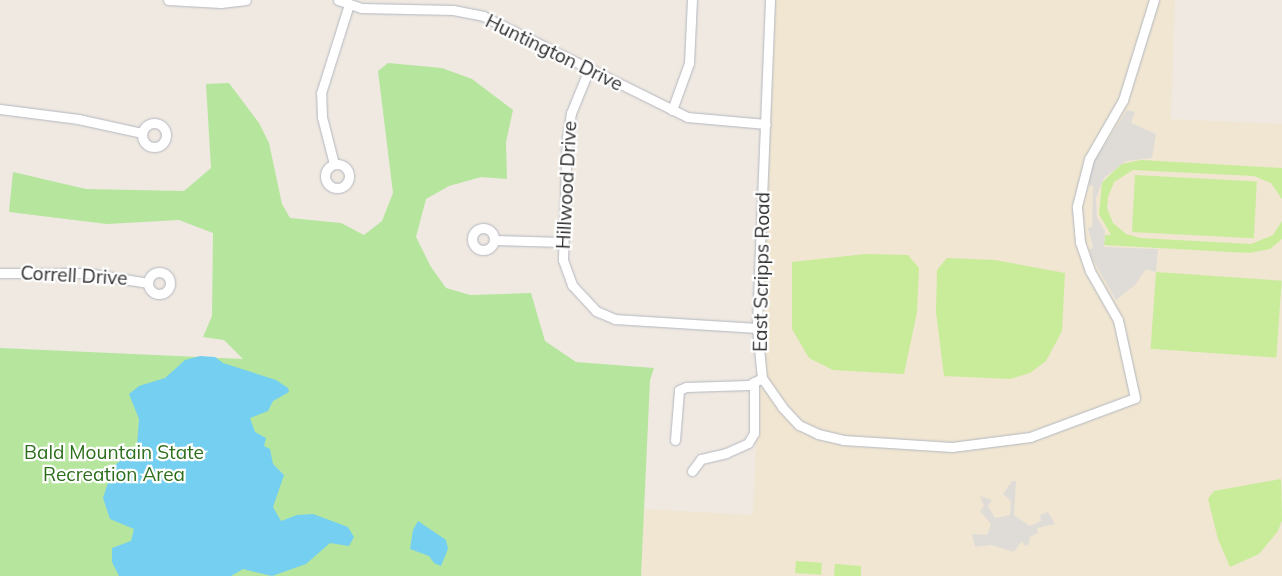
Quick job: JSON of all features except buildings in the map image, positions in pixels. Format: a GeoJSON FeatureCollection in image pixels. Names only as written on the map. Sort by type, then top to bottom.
{"type":"FeatureCollection","features":[{"type":"Feature","properties":{"kind":"street"},"geometry":{"type":"LineString","coordinates":[[168,0],[221,3],[246,0]]}},
{"type":"Feature","properties":{"kind":"street","name":"Huntington Drive"},"geometry":{"type":"LineString","coordinates":[[338,0],[349,4],[400,4],[453,10],[483,16],[672,110],[702,120],[766,124]]}},
{"type":"Feature","properties":{"kind":"street"},"geometry":{"type":"LineString","coordinates":[[672,110],[689,63],[692,0]]}},
{"type":"Feature","properties":{"kind":"street","name":"East Scripps Road"},"geometry":{"type":"LineString","coordinates":[[770,0],[757,328],[758,380],[799,425],[818,434],[843,440],[945,447],[1030,437],[1135,398],[1118,320],[1090,272],[1080,242],[1077,206],[1089,159],[1123,100],[1154,0]]}},
{"type":"Feature","properties":{"kind":"street"},"geometry":{"type":"LineString","coordinates":[[334,164],[322,117],[321,93],[349,4]]}},
{"type":"Feature","properties":{"kind":"street","name":"Hillwood Drive"},"geometry":{"type":"LineString","coordinates":[[589,69],[571,113],[567,137],[563,260],[572,285],[596,310],[615,319],[757,328]]}},
{"type":"Feature","properties":{"kind":"street"},"geometry":{"type":"LineString","coordinates":[[0,109],[78,119],[142,132]]}},
{"type":"Feature","properties":{"kind":"street"},"geometry":{"type":"LineString","coordinates":[[495,240],[563,242]]}},
{"type":"Feature","properties":{"kind":"street","name":"Correll Drive"},"geometry":{"type":"LineString","coordinates":[[0,273],[87,273],[148,283]]}},
{"type":"Feature","properties":{"kind":"street"},"geometry":{"type":"LineString","coordinates":[[675,440],[678,390],[758,380],[754,433],[748,443],[726,454],[701,459],[692,471]]}},
{"type":"Feature","properties":{"kind":"shaded area"},"geometry":{"type":"Polygon","coordinates":[[[774,0],[1175,0],[1171,119],[1282,124],[1282,576],[641,576],[644,509],[753,515],[774,0]]]}},
{"type":"Feature","properties":{"kind":"shaded area"},"geometry":{"type":"Polygon","coordinates":[[[1127,110],[1135,112],[1131,123],[1156,134],[1152,158],[1126,161],[1104,178],[1096,198],[1097,218],[1105,231],[1104,247],[1158,249],[1156,272],[1146,269],[1135,285],[1116,300],[1092,258],[1090,249],[1093,247],[1088,228],[1092,227],[1093,186],[1089,185],[1092,165],[1127,110]]]}},
{"type":"Feature","properties":{"kind":"shaded area"},"geometry":{"type":"Polygon","coordinates":[[[1012,481],[1016,481],[1014,515],[1030,526],[1041,521],[1040,515],[1048,512],[1055,524],[1037,528],[1038,533],[1030,537],[1029,544],[1025,546],[1022,541],[1014,552],[991,545],[975,547],[972,534],[987,535],[991,524],[980,511],[984,506],[980,496],[992,500],[988,506],[995,518],[1010,515],[1011,501],[1003,494],[1012,481]]]}},
{"type":"Feature","properties":{"kind":"green space","name":"Bald Mountain State Recreation Area"},"geometry":{"type":"Polygon","coordinates":[[[388,63],[442,68],[472,79],[513,110],[506,142],[507,179],[481,177],[449,186],[426,199],[416,237],[431,267],[446,288],[470,295],[531,293],[545,341],[576,362],[654,368],[650,380],[641,576],[0,576],[0,348],[243,359],[224,340],[203,337],[212,316],[213,233],[179,220],[107,224],[9,212],[13,172],[86,189],[184,191],[211,168],[206,84],[229,83],[259,123],[269,143],[282,204],[290,218],[341,223],[364,235],[382,221],[393,193],[378,71],[388,63]]]}},
{"type":"Feature","properties":{"kind":"green space"},"geometry":{"type":"Polygon","coordinates":[[[1141,160],[1282,168],[1282,199],[1271,183],[1254,176],[1133,170],[1114,182],[1108,197],[1107,208],[1113,223],[1126,234],[1140,238],[1251,244],[1273,235],[1282,221],[1282,239],[1270,249],[1249,253],[1104,245],[1105,235],[1111,235],[1099,214],[1102,183],[1121,164],[1141,160]]]}},
{"type":"Feature","properties":{"kind":"green space"},"geometry":{"type":"Polygon","coordinates":[[[1135,175],[1257,181],[1254,238],[1132,232],[1135,175]]]}},
{"type":"Feature","properties":{"kind":"green space"},"geometry":{"type":"Polygon","coordinates":[[[866,254],[908,255],[919,268],[917,312],[904,374],[833,370],[809,358],[792,329],[792,262],[866,254]]]}},
{"type":"Feature","properties":{"kind":"green space"},"geometry":{"type":"Polygon","coordinates":[[[947,258],[995,260],[1065,273],[1062,331],[1046,361],[1030,373],[1010,379],[944,376],[936,312],[937,270],[947,258]]]}},
{"type":"Feature","properties":{"kind":"green space"},"geometry":{"type":"Polygon","coordinates":[[[1156,272],[1282,281],[1276,358],[1151,349],[1156,272]]]}},
{"type":"Feature","properties":{"kind":"green space"},"geometry":{"type":"Polygon","coordinates":[[[1281,479],[1282,520],[1278,531],[1259,554],[1230,567],[1218,539],[1208,499],[1214,491],[1281,479]]]}},
{"type":"Feature","properties":{"kind":"green space"},"geometry":{"type":"Polygon","coordinates":[[[796,561],[822,563],[821,575],[795,573],[796,561]]]}},
{"type":"Feature","properties":{"kind":"green space"},"geometry":{"type":"Polygon","coordinates":[[[835,564],[861,566],[861,576],[834,576],[835,564]]]}},
{"type":"Feature","properties":{"kind":"water"},"geometry":{"type":"Polygon","coordinates":[[[200,356],[215,357],[223,363],[276,380],[288,388],[289,392],[273,401],[268,411],[250,418],[255,432],[266,438],[264,446],[270,449],[273,464],[284,475],[273,507],[281,521],[297,515],[313,514],[348,527],[354,537],[349,546],[330,543],[306,564],[272,576],[243,569],[231,576],[119,576],[112,562],[112,548],[131,541],[134,529],[110,519],[103,498],[113,467],[137,446],[139,419],[129,394],[139,386],[165,378],[185,360],[200,356]]]}},
{"type":"Feature","properties":{"kind":"water"},"geometry":{"type":"Polygon","coordinates":[[[418,521],[446,540],[448,549],[441,566],[434,563],[429,556],[410,549],[413,530],[418,521]]]}}]}
